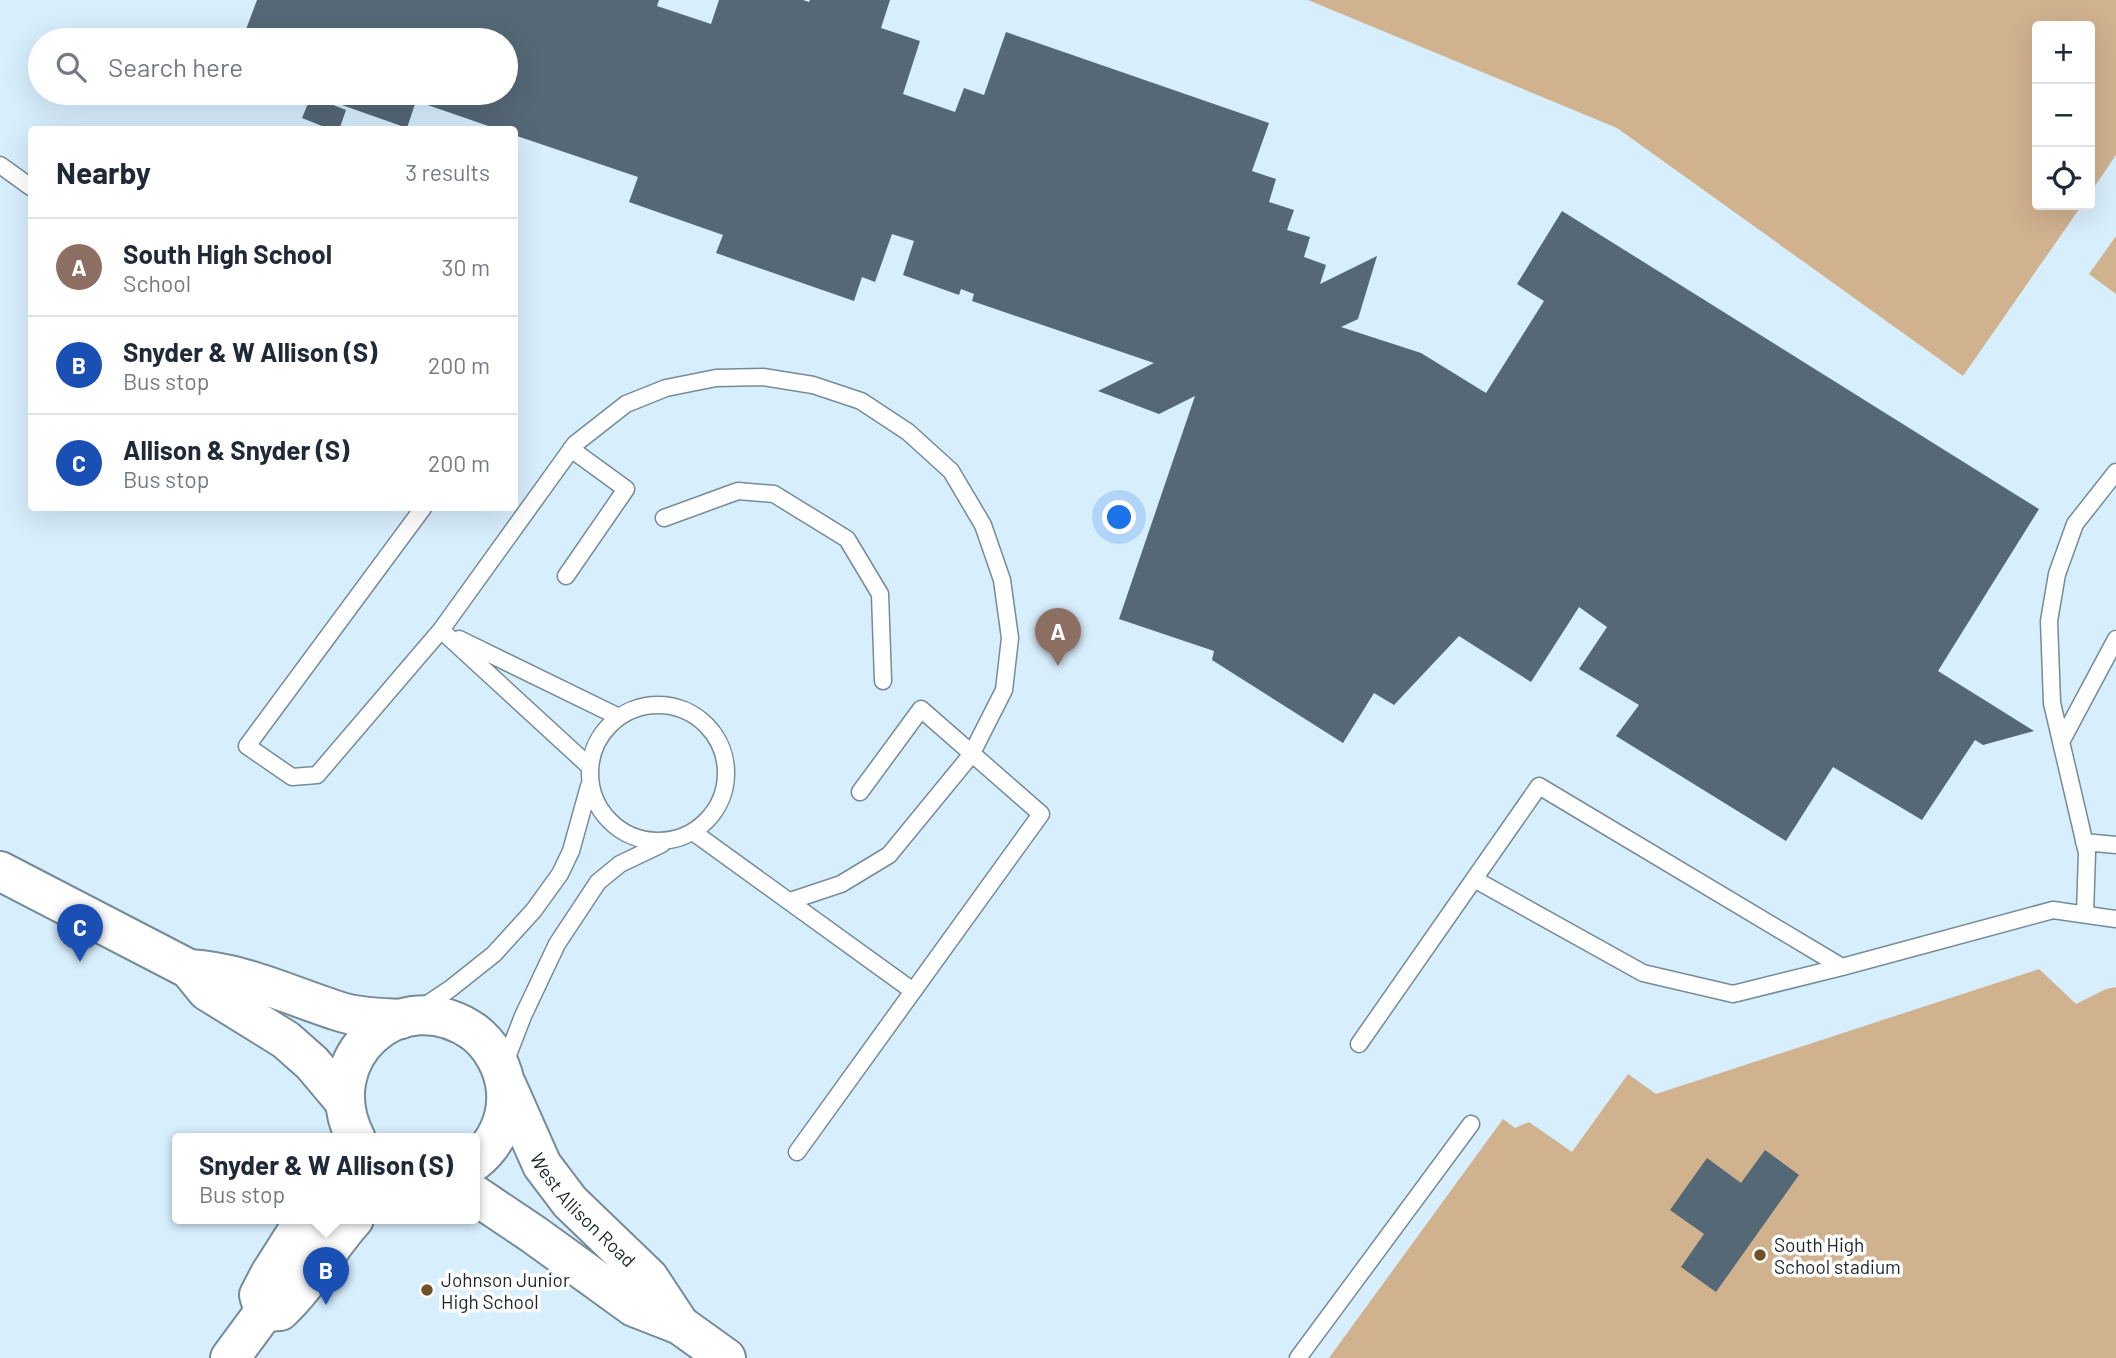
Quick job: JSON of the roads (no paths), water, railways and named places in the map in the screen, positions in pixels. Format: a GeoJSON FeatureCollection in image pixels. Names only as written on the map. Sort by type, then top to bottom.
{"type":"FeatureCollection","features":[{"type":"Feature","properties":{"kind":"street"},"geometry":{"type":"LineString","coordinates":[[0,871],[189,969],[207,991],[286,1040],[312,1063],[347,1125]]}},
{"type":"Feature","properties":{"kind":"street"},"geometry":{"type":"LineString","coordinates":[[189,969],[216,970],[243,977],[342,1012],[365,1017],[405,1018]]}},
{"type":"Feature","properties":{"kind":"street","name":"West Allison Road"},"geometry":{"type":"LineString","coordinates":[[405,1018],[436,1017],[463,1025],[487,1044],[542,1165],[570,1202],[649,1278],[680,1325]]}},
{"type":"Feature","properties":{"kind":"street"},"geometry":{"type":"LineString","coordinates":[[347,1125],[347,1073],[361,1046],[384,1026],[405,1018]]}},
{"type":"Feature","properties":{"kind":"street"},"geometry":{"type":"LineString","coordinates":[[480,1156],[500,1130],[506,1108],[503,1076]]}},
{"type":"Feature","properties":{"kind":"street","name":"West Allison Road"},"geometry":{"type":"LineString","coordinates":[[480,1198],[634,1307],[680,1325],[726,1358]]}},
{"type":"Feature","properties":{"kind":"street"},"geometry":{"type":"LineString","coordinates":[[264,1312],[259,1295],[302,1224]]}},
{"type":"Feature","properties":{"kind":"street"},"geometry":{"type":"LineString","coordinates":[[230,1358],[264,1312],[280,1311],[299,1293],[350,1224]]}},
{"type":"Feature","properties":{"kind":"lane"},"geometry":{"type":"LineString","coordinates":[[0,165],[28,185]]}},
{"type":"Feature","properties":{"kind":"lane"},"geometry":{"type":"LineString","coordinates":[[421,511],[247,746],[292,777],[317,775],[441,630],[571,450],[626,404],[666,388],[716,378],[763,377],[813,385],[861,401],[908,432],[951,471],[983,525],[1002,580],[1010,638],[1004,690],[971,755],[889,855],[841,884],[790,901]]}},
{"type":"Feature","properties":{"kind":"lane"},"geometry":{"type":"LineString","coordinates":[[566,576],[626,489],[571,450]]}},
{"type":"Feature","properties":{"kind":"lane"},"geometry":{"type":"LineString","coordinates":[[2085,914],[2087,853],[2052,703],[2049,621],[2057,574],[2075,524],[2116,471]]}},
{"type":"Feature","properties":{"kind":"lane"},"geometry":{"type":"LineString","coordinates":[[664,518],[738,491],[774,494],[848,539],[880,594],[883,681]]}},
{"type":"Feature","properties":{"kind":"lane"},"geometry":{"type":"LineString","coordinates":[[441,630],[619,717]]}},
{"type":"Feature","properties":{"kind":"lane"},"geometry":{"type":"LineString","coordinates":[[441,630],[589,766]]}},
{"type":"Feature","properties":{"kind":"lane"},"geometry":{"type":"LineString","coordinates":[[2061,742],[2116,639]]}},
{"type":"Feature","properties":{"kind":"lane"},"geometry":{"type":"LineString","coordinates":[[503,1076],[523,1016],[557,944],[598,882],[620,864],[693,832],[713,814],[723,792],[725,763],[716,738],[698,718],[676,708],[646,706],[619,717],[597,741],[589,766],[590,783],[599,809],[617,828],[648,841],[668,841]]}},
{"type":"Feature","properties":{"kind":"lane"},"geometry":{"type":"LineString","coordinates":[[797,1152],[1041,814],[921,709],[860,792]]}},
{"type":"Feature","properties":{"kind":"lane"},"geometry":{"type":"LineString","coordinates":[[405,1018],[450,989],[494,954],[534,910],[560,874],[570,851],[590,783]]}},
{"type":"Feature","properties":{"kind":"lane"},"geometry":{"type":"LineString","coordinates":[[1359,1044],[1539,786],[1842,967]]}},
{"type":"Feature","properties":{"kind":"lane"},"geometry":{"type":"LineString","coordinates":[[693,832],[913,991]]}},
{"type":"Feature","properties":{"kind":"lane"},"geometry":{"type":"LineString","coordinates":[[2084,842],[2116,845]]}},
{"type":"Feature","properties":{"kind":"lane"},"geometry":{"type":"LineString","coordinates":[[1474,879],[1643,973],[1733,994],[2053,910],[2116,919]]}},
{"type":"Feature","properties":{"kind":"lane"},"geometry":{"type":"LineString","coordinates":[[1298,1358],[1471,1124]]}},
{"type":"Feature","properties":{"kind":"place","name":"South High School"},"geometry":{"type":"Point","coordinates":[1058,666]}},
{"type":"Feature","properties":{"kind":"place","name":"Allison & Snyder (S)"},"geometry":{"type":"Point","coordinates":[80,962]}},
{"type":"Feature","properties":{"kind":"place","name":"South High School stadium"},"geometry":{"type":"Point","coordinates":[1760,1255]}},
{"type":"Feature","properties":{"kind":"place","name":"Johnson Junior High School"},"geometry":{"type":"Point","coordinates":[427,1290]}},
{"type":"Feature","properties":{"kind":"place","name":"Snyder & W Allison (S)"},"geometry":{"type":"Point","coordinates":[326,1305]}}]}
